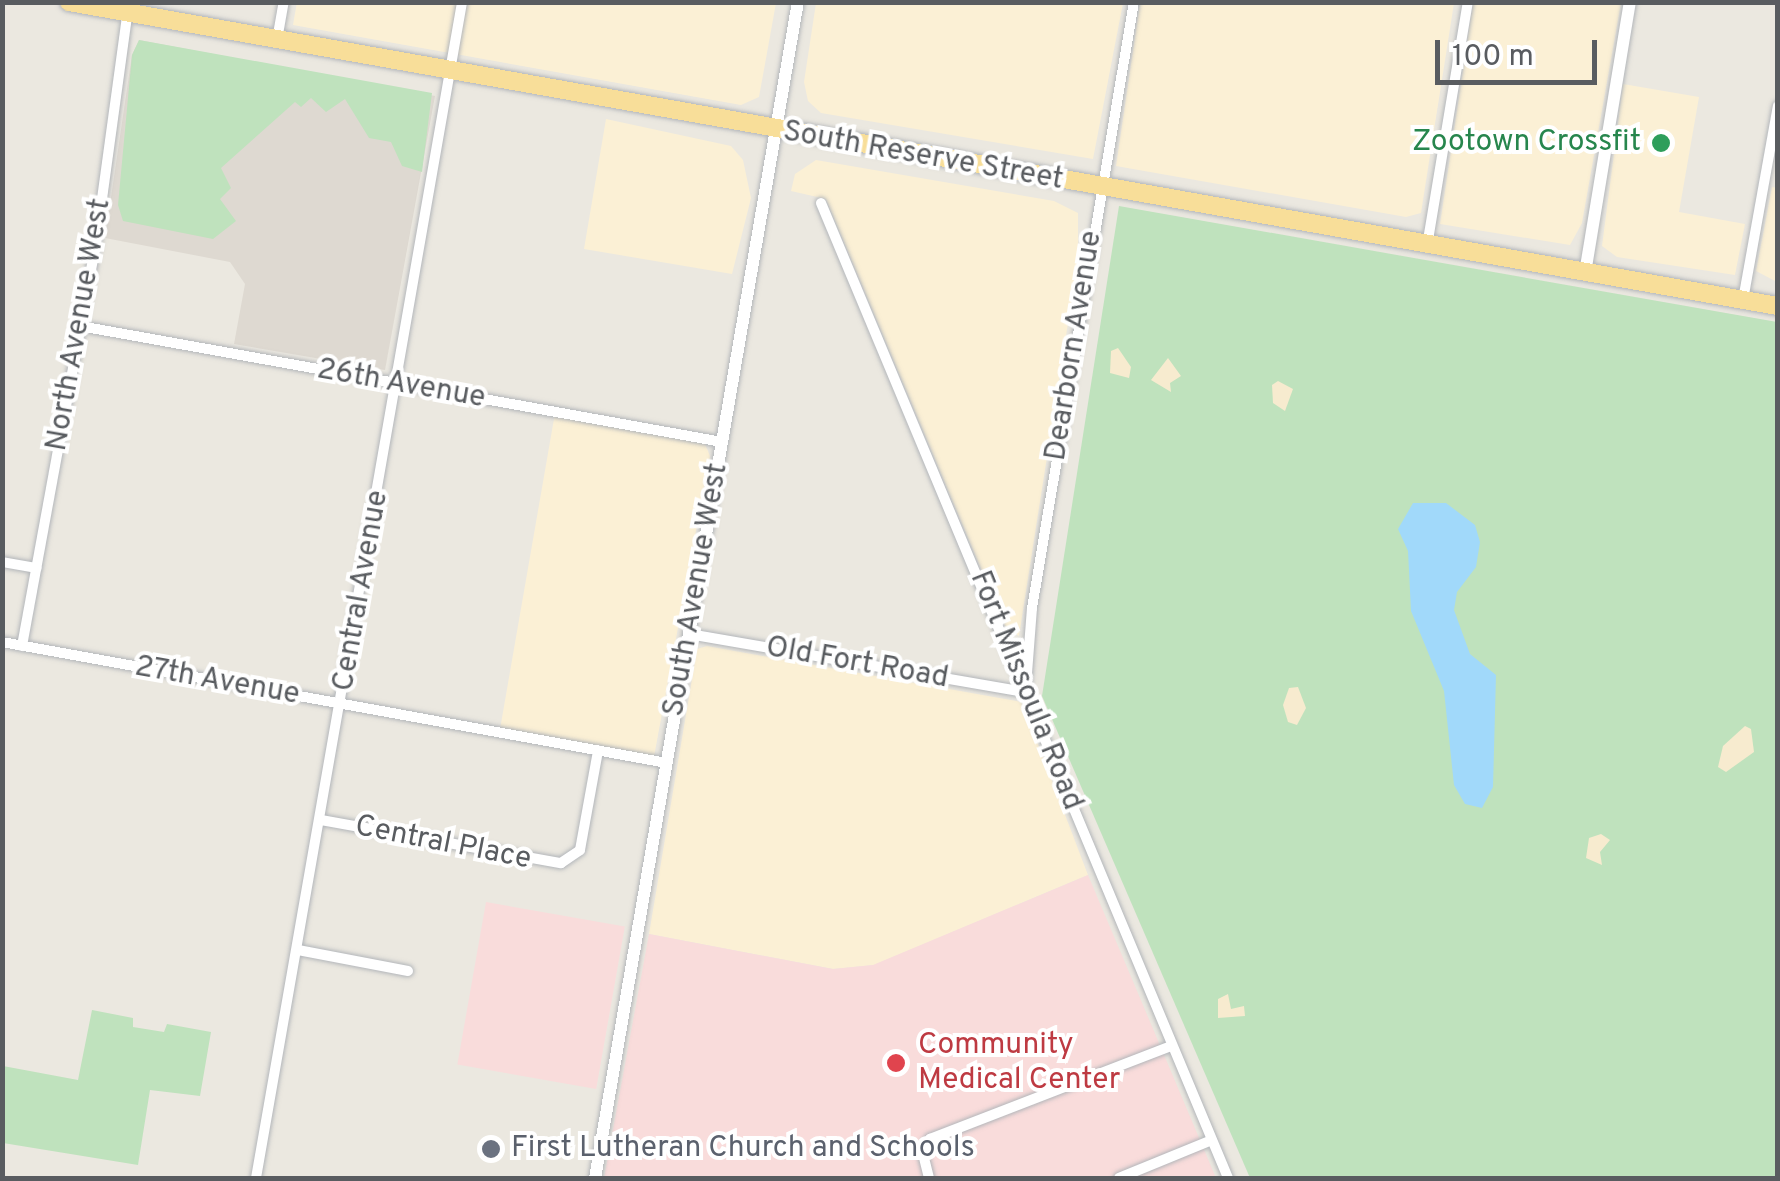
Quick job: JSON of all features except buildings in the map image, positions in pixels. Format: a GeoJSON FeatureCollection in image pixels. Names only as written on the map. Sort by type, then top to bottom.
{"type":"FeatureCollection","features":[{"type":"Feature","properties":{"kind":"highway","name":"South Reserve Street"},"geometry":{"type":"LineString","coordinates":[[70,2],[128,7],[277,40],[1778,306]]}},
{"type":"Feature","properties":{"kind":"street"},"geometry":{"type":"LineString","coordinates":[[277,40],[284,2]]}},
{"type":"Feature","properties":{"kind":"street","name":"Central Avenue"},"geometry":{"type":"LineString","coordinates":[[256,1178],[455,72],[462,2]]}},
{"type":"Feature","properties":{"kind":"street","name":"South Avenue West"},"geometry":{"type":"LineString","coordinates":[[595,1178],[798,2]]}},
{"type":"Feature","properties":{"kind":"street","name":"Dearborn Avenue"},"geometry":{"type":"LineString","coordinates":[[1026,692],[1032,608],[1134,2]]}},
{"type":"Feature","properties":{"kind":"street"},"geometry":{"type":"LineString","coordinates":[[1427,246],[1468,2]]}},
{"type":"Feature","properties":{"kind":"street"},"geometry":{"type":"LineString","coordinates":[[1584,272],[1630,2]]}},
{"type":"Feature","properties":{"kind":"street","name":"North Avenue West"},"geometry":{"type":"LineString","coordinates":[[22,646],[80,326],[128,7]]}},
{"type":"Feature","properties":{"kind":"street"},"geometry":{"type":"LineString","coordinates":[[1743,300],[1778,106]]}},
{"type":"Feature","properties":{"kind":"street","name":"Fort Missoula Road"},"geometry":{"type":"LineString","coordinates":[[821,203],[1170,1047],[1228,1178]]}},
{"type":"Feature","properties":{"kind":"street","name":"26th Avenue"},"geometry":{"type":"LineString","coordinates":[[80,326],[722,442]]}},
{"type":"Feature","properties":{"kind":"street"},"geometry":{"type":"LineString","coordinates":[[2,562],[36,568]]}},
{"type":"Feature","properties":{"kind":"street","name":"Old Fort Road"},"geometry":{"type":"LineString","coordinates":[[689,634],[1026,692]]}},
{"type":"Feature","properties":{"kind":"street","name":"27th Avenue"},"geometry":{"type":"LineString","coordinates":[[2,642],[667,762]]}},
{"type":"Feature","properties":{"kind":"street","name":"Central Place"},"geometry":{"type":"LineString","coordinates":[[321,820],[560,863],[580,850],[598,751]]}},
{"type":"Feature","properties":{"kind":"street"},"geometry":{"type":"LineString","coordinates":[[298,950],[408,971]]}},
{"type":"Feature","properties":{"kind":"street"},"geometry":{"type":"LineString","coordinates":[[929,1178],[922,1150],[930,1139],[1170,1047]]}},
{"type":"Feature","properties":{"kind":"street"},"geometry":{"type":"LineString","coordinates":[[1119,1178],[1212,1140]]}},
{"type":"Feature","properties":{"kind":"shaded area"},"geometry":{"type":"Polygon","coordinates":[[[297,2],[776,3],[759,97],[741,105],[293,25],[297,2]]]}},
{"type":"Feature","properties":{"kind":"shaded area"},"geometry":{"type":"Polygon","coordinates":[[[816,3],[1123,3],[1093,159],[821,113],[808,101],[804,82],[816,3]]]}},
{"type":"Feature","properties":{"kind":"shaded area"},"geometry":{"type":"Polygon","coordinates":[[[1140,3],[1454,3],[1421,213],[1406,217],[1116,166],[1140,3]]]}},
{"type":"Feature","properties":{"kind":"shaded area"},"geometry":{"type":"Polygon","coordinates":[[[1473,3],[1621,3],[1582,223],[1570,245],[1440,224],[1473,3]]]}},
{"type":"Feature","properties":{"kind":"shaded area"},"geometry":{"type":"Polygon","coordinates":[[[139,40],[435,96],[385,370],[234,344],[245,284],[230,262],[105,238],[132,55],[139,40]]]}},
{"type":"Feature","properties":{"kind":"shaded area"},"geometry":{"type":"Polygon","coordinates":[[[1623,84],[1699,97],[1679,212],[1745,224],[1735,275],[1617,257],[1602,246],[1623,84]]]}},
{"type":"Feature","properties":{"kind":"shaded area"},"geometry":{"type":"Polygon","coordinates":[[[606,119],[731,146],[743,160],[751,198],[732,274],[584,249],[606,119]]]}},
{"type":"Feature","properties":{"kind":"shaded area"},"geometry":{"type":"Polygon","coordinates":[[[816,160],[1054,201],[1078,213],[1078,259],[1019,636],[1005,626],[826,199],[791,191],[795,174],[816,160]]]}},
{"type":"Feature","properties":{"kind":"shaded area"},"geometry":{"type":"Polygon","coordinates":[[[1772,187],[1777,188],[1777,282],[1756,271],[1772,187]]]}},
{"type":"Feature","properties":{"kind":"shaded area"},"geometry":{"type":"Polygon","coordinates":[[[555,413],[703,439],[710,456],[653,762],[499,735],[555,413]]]}},
{"type":"Feature","properties":{"kind":"shaded area"},"geometry":{"type":"Polygon","coordinates":[[[707,646],[1022,702],[1088,875],[874,965],[833,969],[649,934],[697,649],[707,646]]]}},
{"type":"Feature","properties":{"kind":"shaded area","name":"Community Medical Center"},"geometry":{"type":"Polygon","coordinates":[[[1088,875],[1216,1178],[604,1178],[649,934],[833,969],[873,965],[1088,875]]]}},
{"type":"Feature","properties":{"kind":"shaded area"},"geometry":{"type":"Polygon","coordinates":[[[486,902],[625,926],[596,1089],[457,1064],[486,902]]]}},
{"type":"Feature","properties":{"kind":"green space"},"geometry":{"type":"Polygon","coordinates":[[[139,40],[432,93],[422,172],[402,166],[391,142],[369,138],[345,99],[326,112],[311,98],[301,107],[295,102],[221,168],[231,188],[220,199],[236,221],[213,239],[123,221],[118,205],[132,55],[139,40]]]}},
{"type":"Feature","properties":{"kind":"green space"},"geometry":{"type":"Polygon","coordinates":[[[1119,206],[1777,322],[1777,1178],[1250,1178],[1042,696],[1119,206]]]}},
{"type":"Feature","properties":{"kind":"green space"},"geometry":{"type":"Polygon","coordinates":[[[92,1010],[133,1018],[133,1027],[164,1032],[167,1024],[211,1032],[200,1096],[150,1090],[138,1165],[3,1143],[3,1066],[78,1080],[92,1010]]]}},
{"type":"Feature","properties":{"kind":"sand"},"geometry":{"type":"Polygon","coordinates":[[[1118,348],[1131,367],[1129,378],[1110,373],[1111,351],[1118,348]]]}},
{"type":"Feature","properties":{"kind":"sand"},"geometry":{"type":"Polygon","coordinates":[[[1168,358],[1181,376],[1170,383],[1171,392],[1151,380],[1168,358]]]}},
{"type":"Feature","properties":{"kind":"sand"},"geometry":{"type":"Polygon","coordinates":[[[1278,381],[1293,389],[1285,411],[1273,403],[1272,385],[1278,381]]]}},
{"type":"Feature","properties":{"kind":"sand"},"geometry":{"type":"Polygon","coordinates":[[[1298,687],[1306,708],[1297,725],[1288,722],[1283,705],[1289,688],[1298,687]]]}},
{"type":"Feature","properties":{"kind":"sand"},"geometry":{"type":"Polygon","coordinates":[[[1745,726],[1751,729],[1754,752],[1726,772],[1718,767],[1723,746],[1745,726]]]}},
{"type":"Feature","properties":{"kind":"sand"},"geometry":{"type":"Polygon","coordinates":[[[1601,834],[1610,840],[1600,852],[1602,865],[1586,858],[1589,838],[1601,834]]]}},
{"type":"Feature","properties":{"kind":"sand"},"geometry":{"type":"Polygon","coordinates":[[[1228,994],[1231,1009],[1244,1006],[1245,1016],[1218,1018],[1218,999],[1228,994]]]}},
{"type":"Feature","properties":{"kind":"water"},"geometry":{"type":"Polygon","coordinates":[[[1413,503],[1446,503],[1475,525],[1480,542],[1476,567],[1457,592],[1454,610],[1470,654],[1496,675],[1493,787],[1482,808],[1465,804],[1454,785],[1444,691],[1411,611],[1408,551],[1398,529],[1413,503]]]}},
{"type":"Feature","properties":{"kind":"place","name":"Zootown Crossfit"},"geometry":{"type":"Point","coordinates":[1661,143]}},
{"type":"Feature","properties":{"kind":"place","name":"Community Medical Center"},"geometry":{"type":"Point","coordinates":[896,1063]}},
{"type":"Feature","properties":{"kind":"place","name":"First Lutheran Church and Schools"},"geometry":{"type":"Point","coordinates":[491,1149]}}]}
